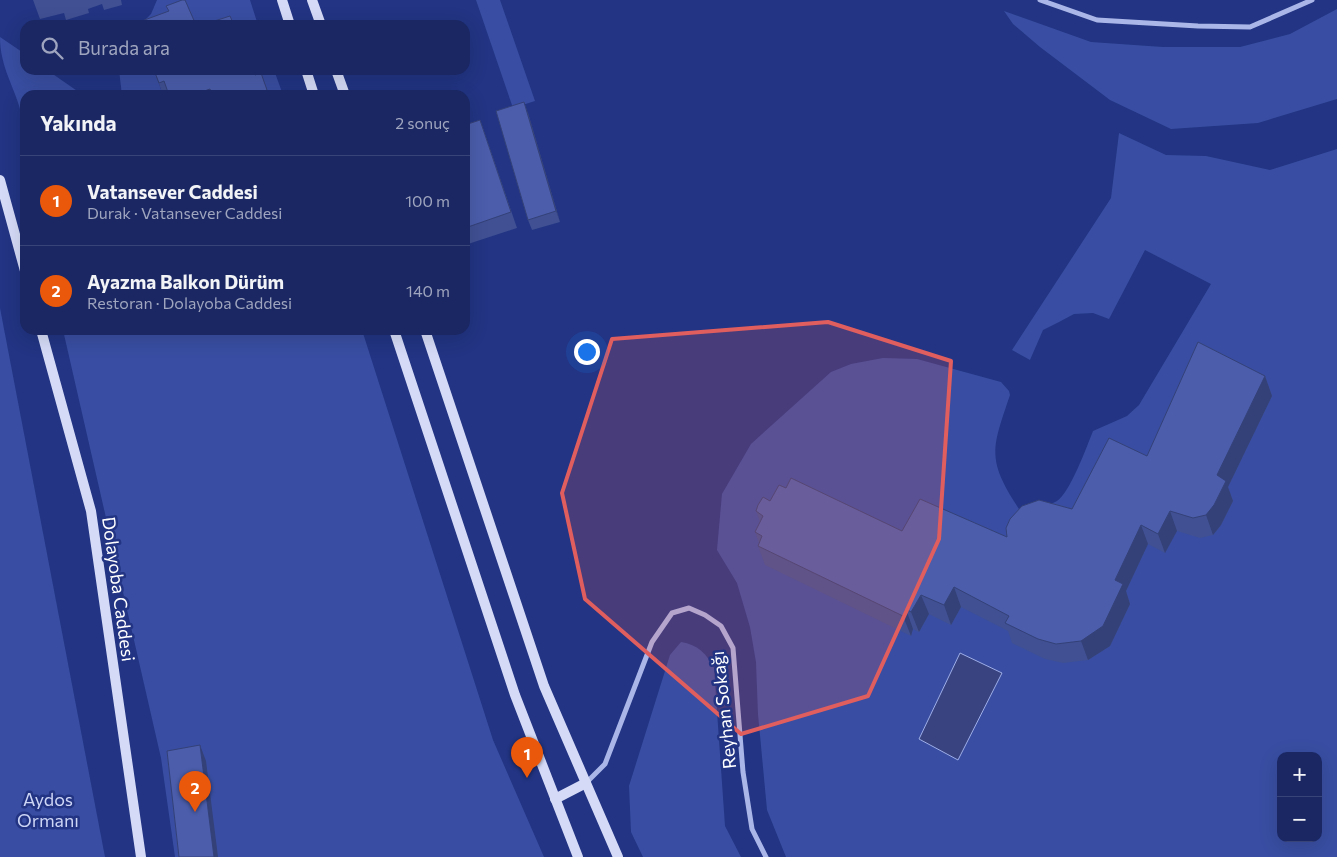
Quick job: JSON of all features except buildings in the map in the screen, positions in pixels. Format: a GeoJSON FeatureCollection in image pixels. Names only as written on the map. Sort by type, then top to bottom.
{"type":"FeatureCollection","features":[{"type":"Feature","properties":{"kind":"main road"},"geometry":{"type":"LineString","coordinates":[[282,0],[288,20]]}},
{"type":"Feature","properties":{"kind":"main road"},"geometry":{"type":"LineString","coordinates":[[312,0],[319,20]]}},
{"type":"Feature","properties":{"kind":"main road"},"geometry":{"type":"LineString","coordinates":[[308,75],[312,90]]}},
{"type":"Feature","properties":{"kind":"main road"},"geometry":{"type":"LineString","coordinates":[[338,75],[343,90]]}},
{"type":"Feature","properties":{"kind":"main road"},"geometry":{"type":"LineString","coordinates":[[0,180],[20,253]]}},
{"type":"Feature","properties":{"kind":"main road","name":"Dolayoba Caddesi"},"geometry":{"type":"LineString","coordinates":[[42,335],[91,511],[141,857]]}},
{"type":"Feature","properties":{"kind":"main road"},"geometry":{"type":"LineString","coordinates":[[396,335],[516,695],[578,857]]}},
{"type":"Feature","properties":{"kind":"main road"},"geometry":{"type":"LineString","coordinates":[[427,335],[544,686],[618,857]]}},
{"type":"Feature","properties":{"kind":"main road"},"geometry":{"type":"LineString","coordinates":[[555,799],[586,783]]}},
{"type":"Feature","properties":{"kind":"street"},"geometry":{"type":"LineString","coordinates":[[1040,0],[1097,20],[1250,27],[1312,0]]}},
{"type":"Feature","properties":{"kind":"street","name":"Reyhan Sokağı"},"geometry":{"type":"LineString","coordinates":[[586,783],[605,764],[652,642],[672,613],[690,608],[721,626],[733,648],[745,782],[752,828],[766,857]]}},
{"type":"Feature","properties":{"kind":"highlighted area"},"geometry":{"type":"Polygon","coordinates":[[[828,322],[951,361],[939,539],[868,696],[741,734],[585,599],[562,493],[612,339],[828,322]]]}},
{"type":"Feature","properties":{"kind":"green space"},"geometry":{"type":"Polygon","coordinates":[[[157,0],[250,0],[256,20],[145,20],[151,14],[157,0]]]}},
{"type":"Feature","properties":{"kind":"green space"},"geometry":{"type":"Polygon","coordinates":[[[476,0],[500,0],[535,101],[513,108],[476,0]]]}},
{"type":"Feature","properties":{"kind":"green space"},"geometry":{"type":"Polygon","coordinates":[[[1337,9],[1337,99],[1258,123],[1171,129],[1110,100],[1040,47],[1013,24],[1004,11],[1091,42],[1163,47],[1240,47],[1290,34],[1337,9]]]}},
{"type":"Feature","properties":{"kind":"green space"},"geometry":{"type":"Polygon","coordinates":[[[0,37],[20,51],[20,75],[54,75],[76,90],[20,90],[20,109],[5,68],[0,37]]]}},
{"type":"Feature","properties":{"kind":"green space"},"geometry":{"type":"Polygon","coordinates":[[[120,75],[156,75],[161,90],[121,90],[120,75]]]}},
{"type":"Feature","properties":{"kind":"green space"},"geometry":{"type":"Polygon","coordinates":[[[261,75],[276,75],[281,90],[263,90],[264,85],[261,75]]]}},
{"type":"Feature","properties":{"kind":"green space"},"geometry":{"type":"Polygon","coordinates":[[[1119,133],[1166,155],[1206,156],[1270,170],[1337,149],[1337,857],[786,857],[767,810],[758,714],[756,662],[750,627],[737,583],[717,550],[722,494],[751,444],[831,372],[851,364],[883,358],[917,359],[1001,382],[1010,395],[996,442],[995,453],[1001,478],[1019,509],[1034,508],[1052,503],[1062,496],[1073,479],[1093,431],[1127,416],[1139,405],[1211,284],[1145,250],[1109,319],[1093,313],[1074,314],[1043,330],[1030,360],[1012,350],[1111,198],[1119,133]]]}},
{"type":"Feature","properties":{"kind":"green space","name":"Aydos Ormanı"},"geometry":{"type":"Polygon","coordinates":[[[0,308],[105,857],[0,857],[0,308]]]}},
{"type":"Feature","properties":{"kind":"green space"},"geometry":{"type":"Polygon","coordinates":[[[64,335],[364,335],[493,740],[544,857],[175,857],[161,758],[64,335]]]}},
{"type":"Feature","properties":{"kind":"green space"},"geometry":{"type":"Polygon","coordinates":[[[681,642],[701,650],[714,668],[725,826],[741,857],[643,857],[631,832],[629,786],[670,655],[681,642]]]}},
{"type":"Feature","properties":{"kind":"shaded area"},"geometry":{"type":"Polygon","coordinates":[[[960,653],[1002,673],[958,760],[919,739],[960,653]]]}},
{"type":"Feature","properties":{"kind":"place","name":"Vatansever Caddesi"},"geometry":{"type":"Point","coordinates":[527,778]}},
{"type":"Feature","properties":{"kind":"place","name":"Ayazma Balkon Dürüm"},"geometry":{"type":"Point","coordinates":[195,812]}}]}
